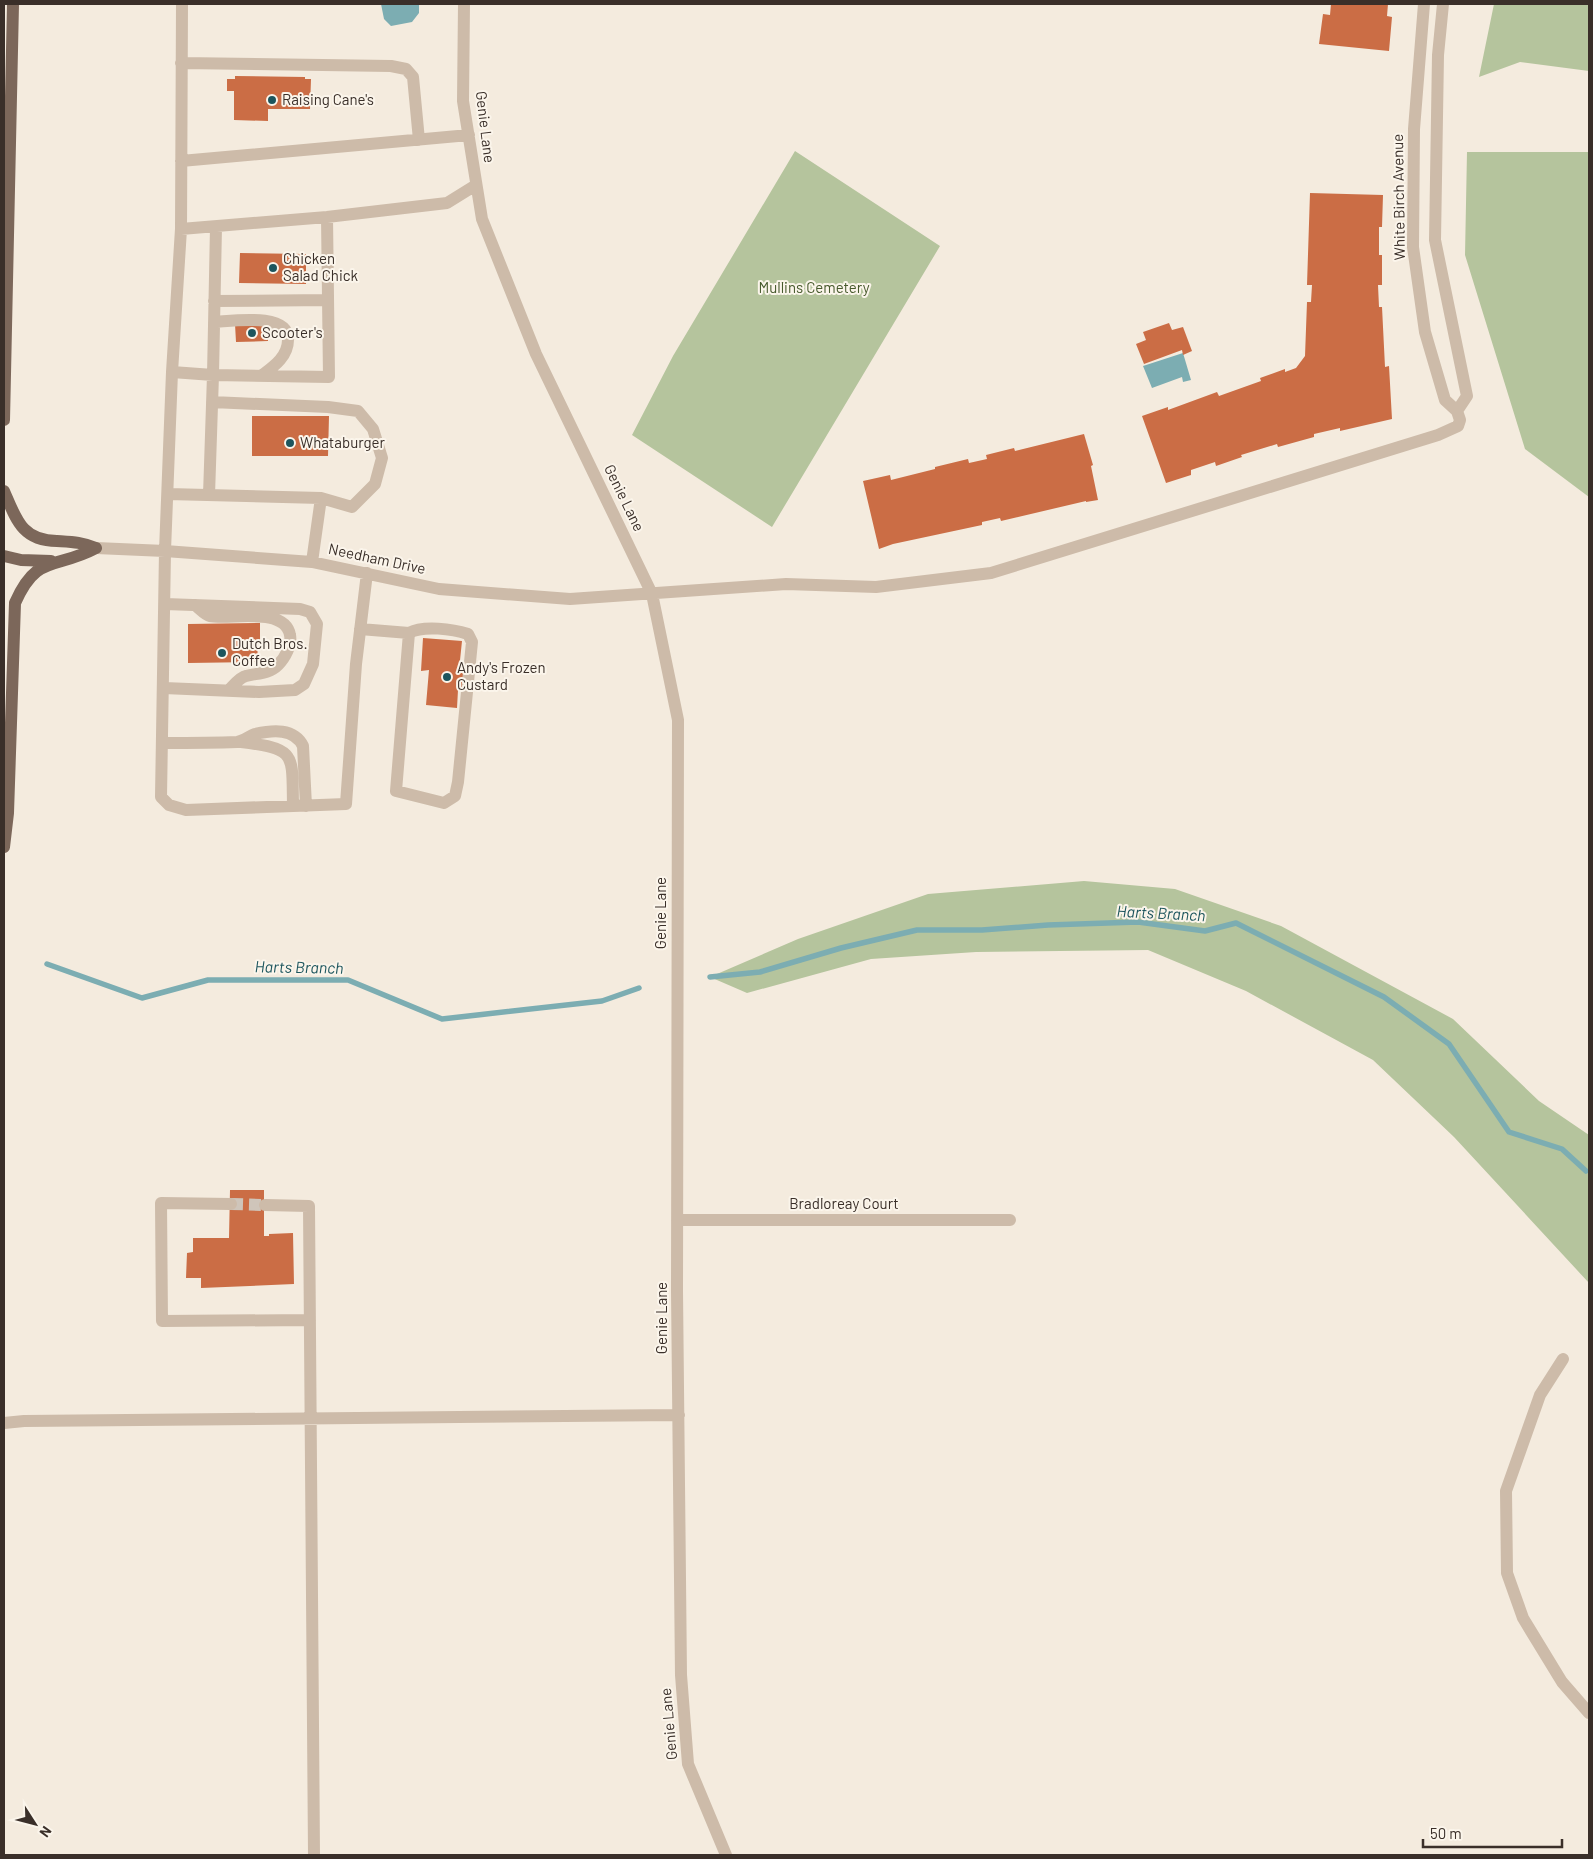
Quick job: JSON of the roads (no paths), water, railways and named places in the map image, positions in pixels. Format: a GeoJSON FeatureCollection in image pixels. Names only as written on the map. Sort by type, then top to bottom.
{"type":"FeatureCollection","features":[{"type":"Feature","properties":{"kind":"main road"},"geometry":{"type":"LineString","coordinates":[[4,420],[13,4]]}},
{"type":"Feature","properties":{"kind":"main road"},"geometry":{"type":"LineString","coordinates":[[4,491],[15,517],[30,535],[50,541],[82,542],[96,548]]}},
{"type":"Feature","properties":{"kind":"main road"},"geometry":{"type":"LineString","coordinates":[[4,847],[8,813],[15,603],[22,586],[32,574],[44,565],[80,557],[96,548]]}},
{"type":"Feature","properties":{"kind":"main road"},"geometry":{"type":"LineString","coordinates":[[4,556],[21,560],[61,561]]}},
{"type":"Feature","properties":{"kind":"street"},"geometry":{"type":"LineString","coordinates":[[182,4],[181,229],[172,372],[165,551],[161,797],[169,805],[186,810],[346,804],[356,664],[366,573]]}},
{"type":"Feature","properties":{"kind":"street","name":"Genie Lane"},"geometry":{"type":"LineString","coordinates":[[464,4],[463,100],[482,219],[536,354],[652,594],[678,720],[677,1220],[680,1675],[688,1764],[726,1855]]}},
{"type":"Feature","properties":{"kind":"street","name":"White Birch Avenue"},"geometry":{"type":"LineString","coordinates":[[1424,4],[1415,110],[1413,247],[1423,322],[1445,400],[1458,411]]}},
{"type":"Feature","properties":{"kind":"street"},"geometry":{"type":"LineString","coordinates":[[1443,4],[1438,55],[1435,240],[1467,396],[1458,411]]}},
{"type":"Feature","properties":{"kind":"street"},"geometry":{"type":"LineString","coordinates":[[182,63],[392,66],[406,69],[413,78],[419,140]]}},
{"type":"Feature","properties":{"kind":"street"},"geometry":{"type":"LineString","coordinates":[[1415,110],[1437,110]]}},
{"type":"Feature","properties":{"kind":"street"},"geometry":{"type":"LineString","coordinates":[[181,161],[469,136]]}},
{"type":"Feature","properties":{"kind":"street"},"geometry":{"type":"LineString","coordinates":[[181,229],[327,217],[447,203],[476,185]]}},
{"type":"Feature","properties":{"kind":"street"},"geometry":{"type":"LineString","coordinates":[[172,372],[213,375],[329,377],[327,217]]}},
{"type":"Feature","properties":{"kind":"street"},"geometry":{"type":"LineString","coordinates":[[209,495],[216,227]]}},
{"type":"Feature","properties":{"kind":"street"},"geometry":{"type":"LineString","coordinates":[[214,300],[328,300]]}},
{"type":"Feature","properties":{"kind":"street"},"geometry":{"type":"LineString","coordinates":[[214,322],[256,320],[273,322],[283,326],[289,334],[288,346],[284,355],[275,365],[261,376]]}},
{"type":"Feature","properties":{"kind":"street"},"geometry":{"type":"LineString","coordinates":[[168,494],[321,498],[352,507],[375,484],[382,458],[372,429],[358,411],[328,407],[212,402]]}},
{"type":"Feature","properties":{"kind":"street","name":"Needham Drive"},"geometry":{"type":"LineString","coordinates":[[96,548],[312,562],[440,589],[570,599],[786,584],[876,587],[991,573],[1438,435],[1458,426],[1460,420],[1458,411]]}},
{"type":"Feature","properties":{"kind":"street"},"geometry":{"type":"LineString","coordinates":[[312,562],[321,498]]}},
{"type":"Feature","properties":{"kind":"street"},"geometry":{"type":"LineString","coordinates":[[164,688],[259,692],[295,690],[304,684],[313,664],[317,624],[310,612],[300,609],[165,604]]}},
{"type":"Feature","properties":{"kind":"street"},"geometry":{"type":"LineString","coordinates":[[195,605],[209,616],[266,616],[281,623],[290,631],[292,640],[286,655],[277,666],[268,672],[244,676],[229,690]]}},
{"type":"Feature","properties":{"kind":"street"},"geometry":{"type":"LineString","coordinates":[[360,629],[409,633],[417,628],[458,631],[468,634],[472,642],[458,782],[455,796],[444,803],[396,791],[409,633]]}},
{"type":"Feature","properties":{"kind":"street"},"geometry":{"type":"LineString","coordinates":[[241,742],[254,734],[280,731],[292,733],[299,738],[304,746],[306,763],[306,806]]}},
{"type":"Feature","properties":{"kind":"street"},"geometry":{"type":"LineString","coordinates":[[162,743],[241,742],[267,745],[283,751],[290,757],[293,806]]}},
{"type":"Feature","properties":{"kind":"street"},"geometry":{"type":"LineString","coordinates":[[230,1204],[161,1203],[162,1321],[310,1320]]}},
{"type":"Feature","properties":{"kind":"street"},"geometry":{"type":"LineString","coordinates":[[265,1205],[309,1206],[314,1855]]}},
{"type":"Feature","properties":{"kind":"street","name":"Bradloreay Court"},"geometry":{"type":"LineString","coordinates":[[677,1220],[1010,1220]]}},
{"type":"Feature","properties":{"kind":"street"},"geometry":{"type":"LineString","coordinates":[[1563,1359],[1540,1395],[1506,1491],[1507,1573],[1523,1618],[1562,1682],[1589,1713]]}},
{"type":"Feature","properties":{"kind":"street"},"geometry":{"type":"LineString","coordinates":[[4,1423],[24,1421],[678,1415]]}},
{"type":"Feature","properties":{"kind":"water"},"geometry":{"type":"Polygon","coordinates":[[[381,4],[419,4],[419,13],[412,22],[391,26],[384,19],[381,4]]]}},
{"type":"Feature","properties":{"kind":"water"},"geometry":{"type":"Polygon","coordinates":[[[1183,353],[1191,380],[1183,382],[1182,377],[1152,388],[1143,366],[1183,353]]]}},
{"type":"Feature","properties":{"kind":"waterway","name":"Harts Branch"},"geometry":{"type":"LineString","coordinates":[[710,977],[760,972],[841,948],[917,930],[982,930],[1048,925],[1138,922],[1205,931],[1236,923],[1384,997],[1449,1044],[1509,1132],[1562,1149],[1586,1171]]}},
{"type":"Feature","properties":{"kind":"waterway","name":"Harts Branch"},"geometry":{"type":"LineString","coordinates":[[47,964],[142,998],[208,980],[348,980],[442,1019],[602,1001],[639,988]]}},
{"type":"Feature","properties":{"kind":"tunnel"},"geometry":{"type":"LineString","coordinates":[[231,1204],[265,1205]]}},
{"type":"Feature","properties":{"kind":"place","name":"Raising Cane's"},"geometry":{"type":"Point","coordinates":[272,100]}},
{"type":"Feature","properties":{"kind":"place","name":"Chicken Salad Chick"},"geometry":{"type":"Point","coordinates":[273,268]}},
{"type":"Feature","properties":{"kind":"place","name":"Scooter's"},"geometry":{"type":"Point","coordinates":[252,333]}},
{"type":"Feature","properties":{"kind":"place","name":"Whataburger"},"geometry":{"type":"Point","coordinates":[290,443]}},
{"type":"Feature","properties":{"kind":"place","name":"Dutch Bros. Coffee"},"geometry":{"type":"Point","coordinates":[222,653]}},
{"type":"Feature","properties":{"kind":"place","name":"Andy's Frozen Custard"},"geometry":{"type":"Point","coordinates":[447,677]}},
{"type":"Feature","properties":{"kind":"park label","name":"Mullins Cemetery"},"geometry":{"type":"Point","coordinates":[814,288]}}]}
